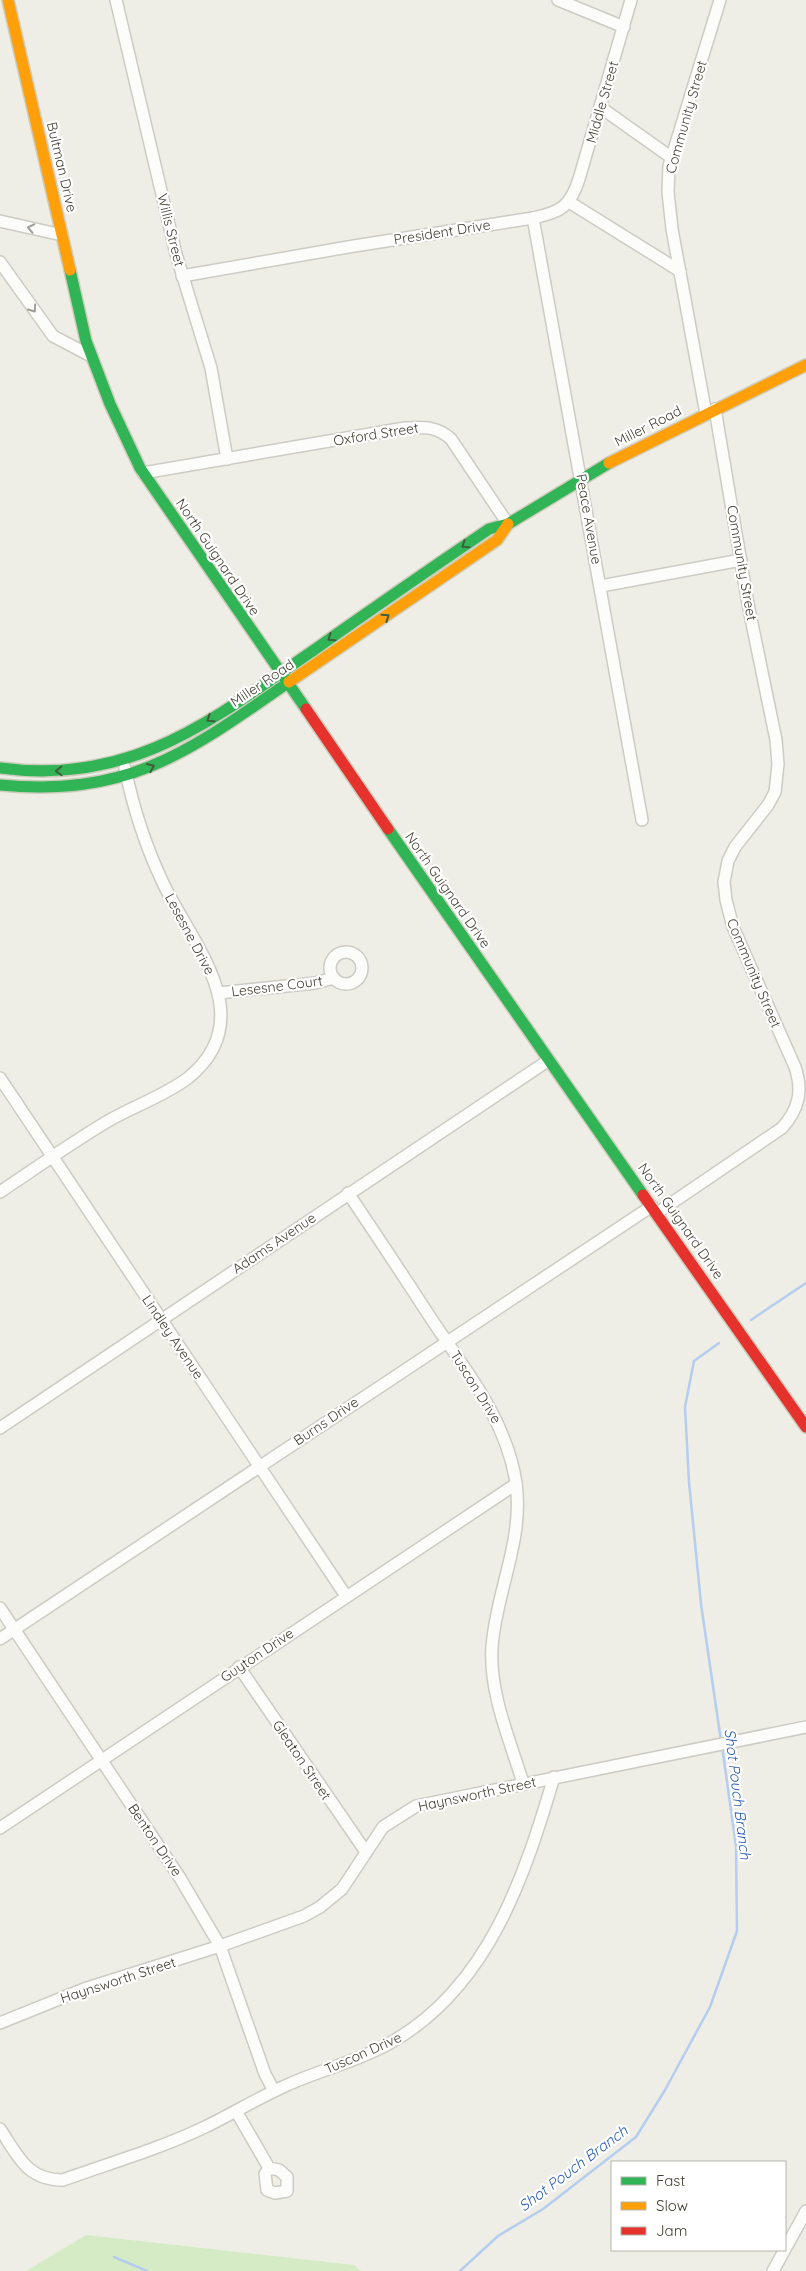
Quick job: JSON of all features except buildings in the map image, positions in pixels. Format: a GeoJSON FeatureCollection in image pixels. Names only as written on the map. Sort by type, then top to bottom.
{"type":"FeatureCollection","features":[{"type":"Feature","properties":{"kind":"main road","name":"Bultman Drive"},"geometry":{"type":"LineString","coordinates":[[8,0],[86,341]]}},
{"type":"Feature","properties":{"kind":"main road","name":"North Guignard Drive"},"geometry":{"type":"LineString","coordinates":[[86,341],[110,404],[143,473],[549,1060],[806,1426]]}},
{"type":"Feature","properties":{"kind":"main road","name":"Miller Road"},"geometry":{"type":"LineString","coordinates":[[0,768],[37,772],[70,771],[123,760],[153,750],[200,726],[489,529],[508,524],[621,456],[806,365]]}},
{"type":"Feature","properties":{"kind":"main road","name":"Miller Road"},"geometry":{"type":"LineString","coordinates":[[0,785],[35,788],[72,787],[126,777],[153,767],[203,741],[288,684],[497,540],[508,524]]}},
{"type":"Feature","properties":{"kind":"street","name":"Willis Street"},"geometry":{"type":"LineString","coordinates":[[116,0],[182,276],[211,368],[227,459]]}},
{"type":"Feature","properties":{"kind":"street"},"geometry":{"type":"LineString","coordinates":[[558,0],[624,27]]}},
{"type":"Feature","properties":{"kind":"street","name":"Middle Street"},"geometry":{"type":"LineString","coordinates":[[569,202],[579,179],[631,0]]}},
{"type":"Feature","properties":{"kind":"street","name":"Community Street"},"geometry":{"type":"LineString","coordinates":[[655,1209],[782,1128],[796,1109],[800,1092],[800,1080],[795,1067],[737,935],[728,912],[726,900],[724,882],[728,861],[738,841],[768,805],[775,792],[778,777],[776,740],[711,412],[680,271],[668,192],[672,158],[720,0]]}},
{"type":"Feature","properties":{"kind":"street"},"geometry":{"type":"LineString","coordinates":[[600,108],[672,158]]}},
{"type":"Feature","properties":{"kind":"street"},"geometry":{"type":"LineString","coordinates":[[569,202],[680,271]]}},
{"type":"Feature","properties":{"kind":"street","name":"President Drive"},"geometry":{"type":"LineString","coordinates":[[182,276],[354,246],[533,218],[552,214],[565,207],[569,202]]}},
{"type":"Feature","properties":{"kind":"street","name":"Peace Avenue"},"geometry":{"type":"LineString","coordinates":[[533,218],[582,479],[642,820]]}},
{"type":"Feature","properties":{"kind":"street"},"geometry":{"type":"LineString","coordinates":[[0,221],[62,235]]}},
{"type":"Feature","properties":{"kind":"street"},"geometry":{"type":"LineString","coordinates":[[2,268],[53,336],[91,356]]}},
{"type":"Feature","properties":{"kind":"street","name":"Oxford Street"},"geometry":{"type":"LineString","coordinates":[[143,473],[405,428],[428,427],[438,430],[452,439],[508,524]]}},
{"type":"Feature","properties":{"kind":"street"},"geometry":{"type":"LineString","coordinates":[[601,586],[741,560]]}},
{"type":"Feature","properties":{"kind":"street","name":"Lesesne Drive"},"geometry":{"type":"LineString","coordinates":[[0,1192],[108,1121],[177,1085],[198,1068],[213,1047],[219,1029],[221,1010],[219,993],[208,964],[170,898],[154,864],[126,777],[123,760]]}},
{"type":"Feature","properties":{"kind":"street","name":"Lesesne Court"},"geometry":{"type":"LineString","coordinates":[[219,993],[315,983],[334,978]]}},
{"type":"Feature","properties":{"kind":"street","name":"Adams Avenue"},"geometry":{"type":"LineString","coordinates":[[0,1428],[549,1060]]}},
{"type":"Feature","properties":{"kind":"street","name":"Lindley Avenue"},"geometry":{"type":"LineString","coordinates":[[0,1078],[346,1596]]}},
{"type":"Feature","properties":{"kind":"street","name":"Tuscon Drive"},"geometry":{"type":"LineString","coordinates":[[348,1193],[447,1341],[501,1428],[510,1454],[516,1484],[515,1536],[507,1580],[496,1616],[492,1663],[497,1696],[523,1783]]}},
{"type":"Feature","properties":{"kind":"street","name":"Burns Drive"},"geometry":{"type":"LineString","coordinates":[[0,1639],[447,1341],[655,1209]]}},
{"type":"Feature","properties":{"kind":"street","name":"Guyton Drive"},"geometry":{"type":"LineString","coordinates":[[0,1828],[516,1484]]}},
{"type":"Feature","properties":{"kind":"street","name":"Benton Drive"},"geometry":{"type":"LineString","coordinates":[[0,1608],[180,1878],[220,1946],[265,2074],[274,2091]]}},
{"type":"Feature","properties":{"kind":"street","name":"Gleaton Street"},"geometry":{"type":"LineString","coordinates":[[239,1667],[366,1852]]}},
{"type":"Feature","properties":{"kind":"street","name":"Haynsworth Street"},"geometry":{"type":"LineString","coordinates":[[0,2023],[84,1989],[220,1946],[304,1916],[320,1907],[342,1889],[383,1827],[416,1806],[806,1727]]}},
{"type":"Feature","properties":{"kind":"street","name":"Tuscon Drive"},"geometry":{"type":"LineString","coordinates":[[0,2129],[33,2174],[40,2177],[63,2180],[204,2128],[274,2091],[389,2044],[409,2032],[459,1987],[483,1954],[504,1915],[541,1820],[554,1777]]}},
{"type":"Feature","properties":{"kind":"street"},"geometry":{"type":"LineString","coordinates":[[236,2111],[268,2168]]}},
{"type":"Feature","properties":{"kind":"street"},"geometry":{"type":"LineString","coordinates":[[786,2247],[806,2211]]}},
{"type":"Feature","properties":{"kind":"street"},"geometry":{"type":"LineString","coordinates":[[773,2271],[784,2251]]}},
{"type":"Feature","properties":{"kind":"green space"},"geometry":{"type":"Polygon","coordinates":[[[86,2235],[354,2265],[361,2271],[26,2271],[86,2235]]]}},
{"type":"Feature","properties":{"kind":"waterway","name":"Shot Pouch Branch"},"geometry":{"type":"LineString","coordinates":[[751,1320],[806,1283]]}},
{"type":"Feature","properties":{"kind":"waterway","name":"Shot Pouch Branch"},"geometry":{"type":"LineString","coordinates":[[719,1343],[694,1361],[685,1407],[689,1482],[701,1604],[721,1741]]}},
{"type":"Feature","properties":{"kind":"waterway","name":"Shot Pouch Branch"},"geometry":{"type":"LineString","coordinates":[[460,2271],[498,2236],[543,2209],[636,2137],[665,2090],[710,2007],[737,1931],[736,1846],[722,1746]]}},
{"type":"Feature","properties":{"kind":"waterway"},"geometry":{"type":"LineString","coordinates":[[114,2257],[147,2271]]}},
{"type":"Feature","properties":{"kind":"traffic: fast"},"geometry":{"type":"LineString","coordinates":[[70,270],[86,341],[110,404],[140,468],[306,709]]}},
{"type":"Feature","properties":{"kind":"traffic: fast"},"geometry":{"type":"LineString","coordinates":[[0,768],[47,771],[90,767],[130,757],[168,742],[205,723],[277,676],[489,529],[508,524],[609,463]]}},
{"type":"Feature","properties":{"kind":"traffic: fast"},"geometry":{"type":"LineString","coordinates":[[0,785],[46,787],[86,784],[122,776],[155,764],[187,749],[289,682]]}},
{"type":"Feature","properties":{"kind":"traffic: fast"},"geometry":{"type":"LineString","coordinates":[[388,829],[643,1195]]}},
{"type":"Feature","properties":{"kind":"traffic: slow"},"geometry":{"type":"LineString","coordinates":[[8,0],[70,270]]}},
{"type":"Feature","properties":{"kind":"traffic: slow"},"geometry":{"type":"LineString","coordinates":[[609,463],[806,365]]}},
{"type":"Feature","properties":{"kind":"traffic: slow"},"geometry":{"type":"LineString","coordinates":[[289,682],[497,540],[508,524]]}},
{"type":"Feature","properties":{"kind":"traffic: jam"},"geometry":{"type":"LineString","coordinates":[[306,709],[388,829]]}},
{"type":"Feature","properties":{"kind":"traffic: jam"},"geometry":{"type":"LineString","coordinates":[[643,1195],[806,1427]]}}]}
